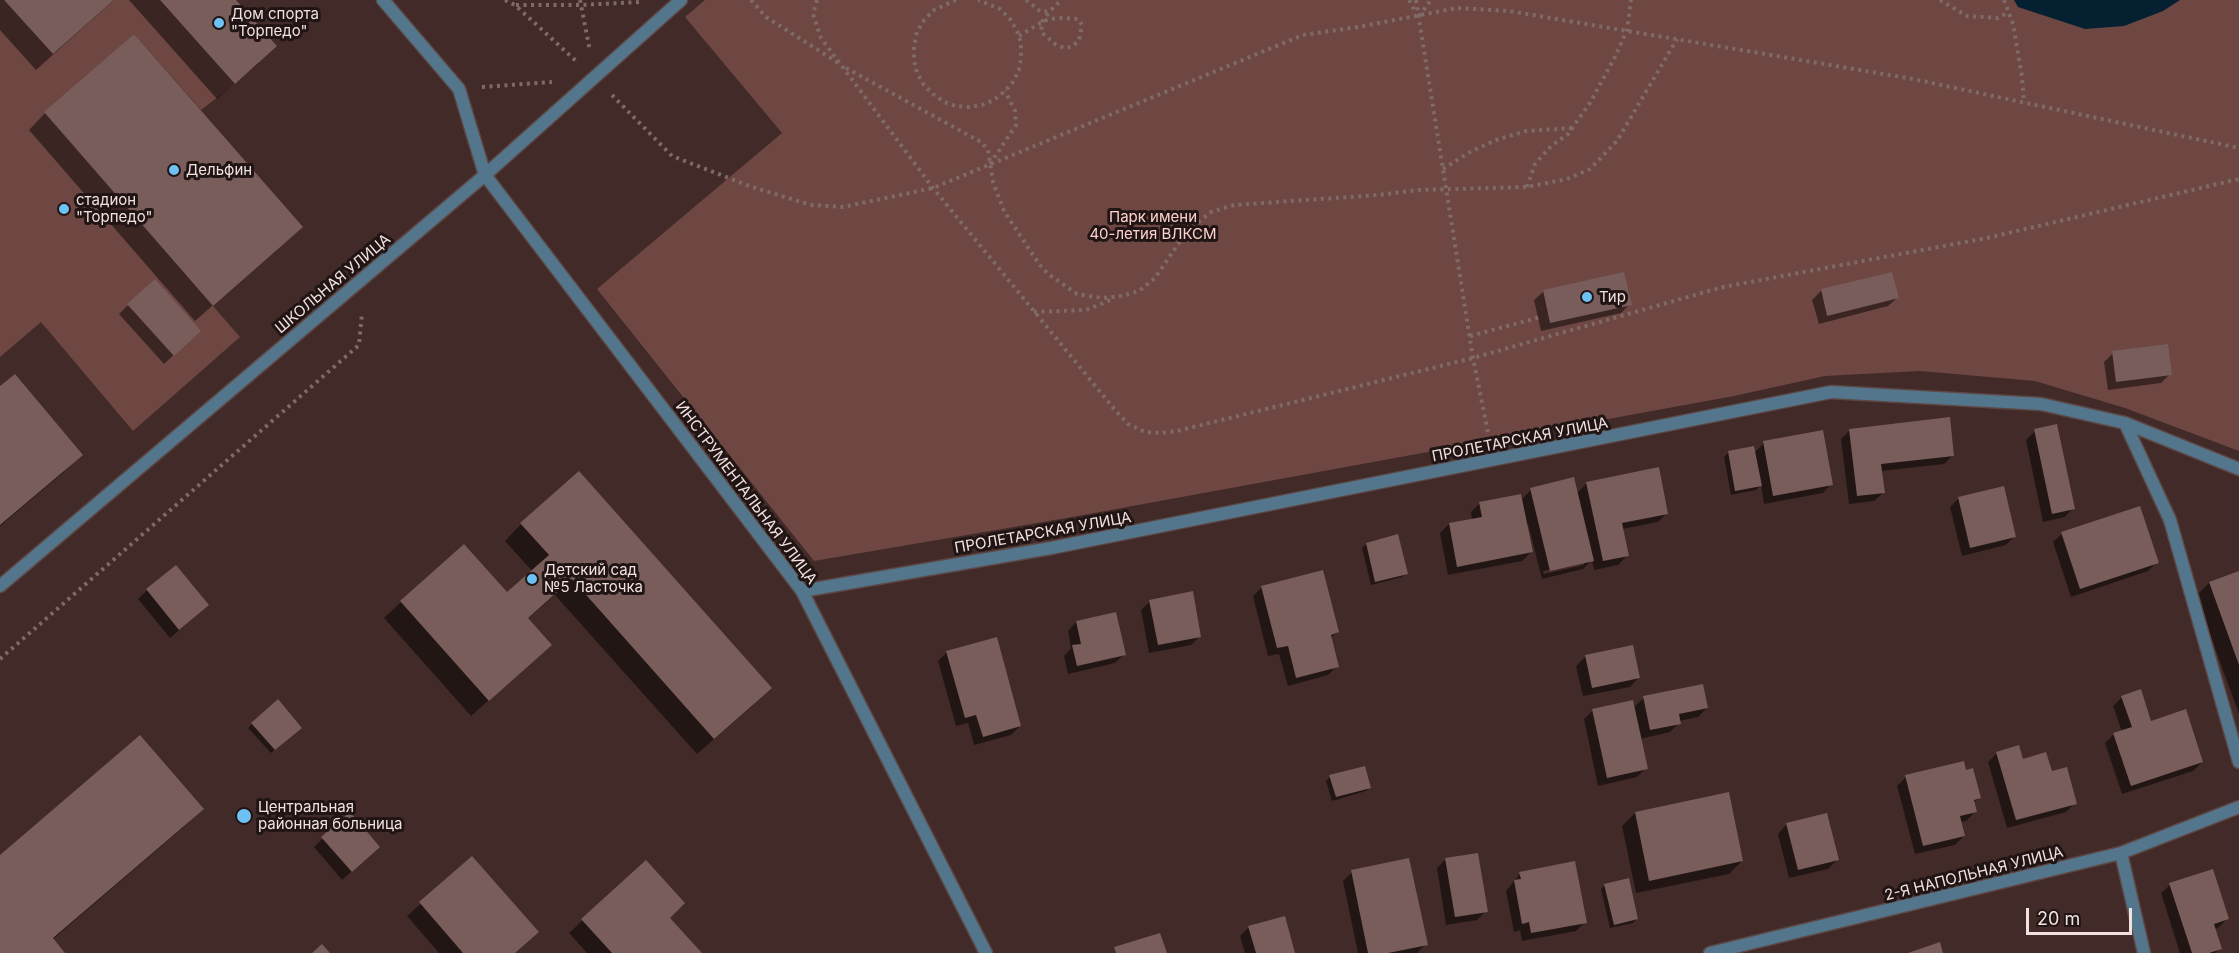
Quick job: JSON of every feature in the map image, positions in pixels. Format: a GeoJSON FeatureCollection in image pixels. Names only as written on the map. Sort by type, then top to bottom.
{"type":"FeatureCollection","features":[{"type":"Feature","properties":{"kind":"street"},"geometry":{"type":"LineString","coordinates":[[383,0],[459,89],[485,175]]}},
{"type":"Feature","properties":{"kind":"street","name":"ШКОЛЬНАЯ УЛИЦА"},"geometry":{"type":"LineString","coordinates":[[0,586],[485,175],[681,0]]}},
{"type":"Feature","properties":{"kind":"street","name":"ИНСТРУМЕНТАЛЬНАЯ УЛИЦА"},"geometry":{"type":"LineString","coordinates":[[485,175],[802,591],[986,953]]}},
{"type":"Feature","properties":{"kind":"street","name":"ПРОЛЕТАРСКАЯ УЛИЦА"},"geometry":{"type":"LineString","coordinates":[[802,591],[1051,548],[1831,392],[2041,404],[2125,423],[2239,469]]}},
{"type":"Feature","properties":{"kind":"street"},"geometry":{"type":"LineString","coordinates":[[2125,423],[2170,520],[2239,762]]}},
{"type":"Feature","properties":{"kind":"street","name":"2-Я НАПОЛЬНАЯ УЛИЦА"},"geometry":{"type":"LineString","coordinates":[[1710,953],[2121,853],[2239,807]]}},
{"type":"Feature","properties":{"kind":"street"},"geometry":{"type":"LineString","coordinates":[[2121,853],[2144,953]]}},
{"type":"Feature","properties":{"kind":"path"},"geometry":{"type":"LineString","coordinates":[[505,0],[515,5],[595,78],[672,156],[752,187],[811,206],[843,207],[933,188],[1303,35],[1457,8],[1509,11],[1913,79],[2239,148]]}},
{"type":"Feature","properties":{"kind":"path"},"geometry":{"type":"LineString","coordinates":[[751,0],[775,23],[843,66],[981,142],[988,150],[993,182],[1004,211],[1048,274],[1077,294],[1102,298],[1120,296]]}},
{"type":"Feature","properties":{"kind":"path"},"geometry":{"type":"LineString","coordinates":[[817,0],[813,14],[821,38],[933,188],[1128,424],[1145,432],[1178,431],[1473,358],[1724,287],[1987,238],[2239,178]]}},
{"type":"Feature","properties":{"kind":"path"},"geometry":{"type":"LineString","coordinates":[[956,0],[934,10],[924,20],[917,32],[914,46],[917,73],[924,85],[944,102],[956,106],[982,105],[994,100],[1005,92],[1019,70],[1021,57],[1019,36],[1010,19],[1000,9],[978,0]]}},
{"type":"Feature","properties":{"kind":"path"},"geometry":{"type":"LineString","coordinates":[[1026,0],[1041,12],[1050,11]]}},
{"type":"Feature","properties":{"kind":"path"},"geometry":{"type":"LineString","coordinates":[[1019,36],[1042,22],[1049,19],[1078,19],[1082,25],[1079,41],[1071,47],[1064,48],[1055,44],[1041,32],[1042,22],[1061,0]]}},
{"type":"Feature","properties":{"kind":"path"},"geometry":{"type":"LineString","coordinates":[[1409,0],[1418,16]]}},
{"type":"Feature","properties":{"kind":"path"},"geometry":{"type":"LineString","coordinates":[[1416,0],[1473,358],[1493,461]]}},
{"type":"Feature","properties":{"kind":"path"},"geometry":{"type":"LineString","coordinates":[[1418,16],[1431,0]]}},
{"type":"Feature","properties":{"kind":"path"},"geometry":{"type":"LineString","coordinates":[[1527,187],[1535,164],[1551,146],[1568,134],[1590,103],[1627,30],[1631,0]]}},
{"type":"Feature","properties":{"kind":"path"},"geometry":{"type":"LineString","coordinates":[[1940,0],[1967,16],[1998,18],[2009,12]]}},
{"type":"Feature","properties":{"kind":"path"},"geometry":{"type":"LineString","coordinates":[[2004,0],[2013,24],[2024,103]]}},
{"type":"Feature","properties":{"kind":"path"},"geometry":{"type":"LineString","coordinates":[[515,5],[647,2]]}},
{"type":"Feature","properties":{"kind":"path"},"geometry":{"type":"LineString","coordinates":[[581,3],[595,78]]}},
{"type":"Feature","properties":{"kind":"path"},"geometry":{"type":"LineString","coordinates":[[1034,312],[1086,310],[1139,291],[1155,278],[1187,231],[1211,212],[1234,205],[1357,197],[1446,188],[1474,190],[1527,187],[1567,179],[1590,169],[1607,154],[1677,39]]}},
{"type":"Feature","properties":{"kind":"path"},"geometry":{"type":"LineString","coordinates":[[459,89],[595,78]]}},
{"type":"Feature","properties":{"kind":"path"},"geometry":{"type":"LineString","coordinates":[[990,164],[1016,125],[1015,111],[1005,92]]}},
{"type":"Feature","properties":{"kind":"path"},"geometry":{"type":"LineString","coordinates":[[1443,169],[1470,152],[1496,140],[1526,131],[1572,128]]}},
{"type":"Feature","properties":{"kind":"path"},"geometry":{"type":"LineString","coordinates":[[0,659],[359,345],[366,276]]}},
{"type":"Feature","properties":{"kind":"path"},"geometry":{"type":"LineString","coordinates":[[1470,336],[1541,317]]}},
{"type":"Feature","properties":{"kind":"green space","name":"стадион \"Торпедо\""},"geometry":{"type":"Polygon","coordinates":[[[0,0],[4,0],[53,54],[114,0],[160,0],[235,84],[201,110],[134,34],[45,113],[240,337],[133,431],[41,322],[0,357],[0,0]]]}},
{"type":"Feature","properties":{"kind":"green space","name":"Парк имени 40-летия ВЛКСМ"},"geometry":{"type":"Polygon","coordinates":[[[705,0],[2239,0],[2239,451],[2125,408],[2035,381],[1920,371],[1825,376],[1734,396],[1078,516],[814,561],[597,289],[782,133],[685,17],[705,0]]]}},
{"type":"Feature","properties":{"kind":"water"},"geometry":{"type":"Polygon","coordinates":[[[2014,0],[2180,0],[2163,11],[2124,26],[2085,29],[2018,7],[2014,0]]]}},
{"type":"Feature","properties":{"kind":"building"},"geometry":{"type":"Polygon","coordinates":[[[4,0],[114,0],[53,54],[4,0]]]}},
{"type":"Feature","properties":{"kind":"building","name":"Дом спорта \"Торпедо\""},"geometry":{"type":"Polygon","coordinates":[[[160,0],[236,0],[277,46],[235,84],[160,0]]]}},
{"type":"Feature","properties":{"kind":"building","name":"Дельфин"},"geometry":{"type":"Polygon","coordinates":[[[134,34],[303,227],[213,306],[44,112],[134,34]]]}},
{"type":"Feature","properties":{"kind":"building","name":"Тир"},"geometry":{"type":"Polygon","coordinates":[[[1624,272],[1632,305],[1550,323],[1543,290],[1624,272]]]}},
{"type":"Feature","properties":{"kind":"building"},"geometry":{"type":"Polygon","coordinates":[[[1892,272],[1899,298],[1827,316],[1821,289],[1892,272]]]}},
{"type":"Feature","properties":{"kind":"building"},"geometry":{"type":"Polygon","coordinates":[[[155,279],[201,331],[174,356],[127,304],[155,279]]]}},
{"type":"Feature","properties":{"kind":"building"},"geometry":{"type":"Polygon","coordinates":[[[2168,344],[2172,375],[2116,382],[2112,351],[2168,344]]]}},
{"type":"Feature","properties":{"kind":"building"},"geometry":{"type":"Polygon","coordinates":[[[15,374],[83,455],[0,525],[0,386],[15,374]]]}},
{"type":"Feature","properties":{"kind":"building"},"geometry":{"type":"Polygon","coordinates":[[[1950,417],[1954,456],[1881,464],[1885,493],[1857,496],[1849,429],[1950,417]]]}},
{"type":"Feature","properties":{"kind":"building"},"geometry":{"type":"Polygon","coordinates":[[[2057,424],[2075,509],[2052,514],[2034,429],[2057,424]]]}},
{"type":"Feature","properties":{"kind":"building"},"geometry":{"type":"Polygon","coordinates":[[[1823,430],[1833,485],[1773,496],[1763,441],[1823,430]]]}},
{"type":"Feature","properties":{"kind":"building"},"geometry":{"type":"Polygon","coordinates":[[[1754,446],[1762,486],[1735,491],[1728,451],[1754,446]]]}},
{"type":"Feature","properties":{"kind":"building"},"geometry":{"type":"Polygon","coordinates":[[[1659,467],[1668,514],[1622,523],[1629,556],[1603,561],[1586,482],[1659,467]]]}},
{"type":"Feature","properties":{"kind":"building"},"geometry":{"type":"Polygon","coordinates":[[[579,471],[772,688],[714,739],[572,579],[528,618],[552,645],[489,701],[400,601],[464,544],[507,592],[549,555],[520,523],[579,471]]]}},
{"type":"Feature","properties":{"kind":"building"},"geometry":{"type":"Polygon","coordinates":[[[1574,477],[1594,561],[1550,571],[1530,488],[1574,477]]]}},
{"type":"Feature","properties":{"kind":"building"},"geometry":{"type":"Polygon","coordinates":[[[2004,486],[2016,537],[1970,548],[1958,497],[2004,486]]]}},
{"type":"Feature","properties":{"kind":"building"},"geometry":{"type":"Polygon","coordinates":[[[1521,494],[1533,552],[1457,567],[1449,523],[1482,517],[1479,502],[1521,494]]]}},
{"type":"Feature","properties":{"kind":"building"},"geometry":{"type":"Polygon","coordinates":[[[2140,506],[2159,563],[2080,589],[2061,532],[2140,506]]]}},
{"type":"Feature","properties":{"kind":"building"},"geometry":{"type":"Polygon","coordinates":[[[1398,534],[1408,574],[1375,582],[1366,543],[1398,534]]]}},
{"type":"Feature","properties":{"kind":"building"},"geometry":{"type":"Polygon","coordinates":[[[176,565],[209,605],[179,630],[146,589],[176,565]]]}},
{"type":"Feature","properties":{"kind":"building"},"geometry":{"type":"Polygon","coordinates":[[[1323,570],[1339,632],[1331,635],[1339,667],[1296,678],[1288,646],[1277,648],[1261,586],[1323,570]]]}},
{"type":"Feature","properties":{"kind":"building"},"geometry":{"type":"Polygon","coordinates":[[[2239,571],[2239,665],[2209,582],[2239,571]]]}},
{"type":"Feature","properties":{"kind":"building"},"geometry":{"type":"Polygon","coordinates":[[[1193,591],[1201,637],[1158,645],[1149,600],[1193,591]]]}},
{"type":"Feature","properties":{"kind":"building"},"geometry":{"type":"Polygon","coordinates":[[[1116,612],[1126,655],[1077,666],[1072,645],[1081,644],[1076,621],[1116,612]]]}},
{"type":"Feature","properties":{"kind":"building"},"geometry":{"type":"Polygon","coordinates":[[[997,637],[1021,726],[983,737],[976,715],[965,718],[946,651],[997,637]]]}},
{"type":"Feature","properties":{"kind":"building"},"geometry":{"type":"Polygon","coordinates":[[[1633,645],[1640,678],[1592,688],[1585,655],[1633,645]]]}},
{"type":"Feature","properties":{"kind":"building"},"geometry":{"type":"Polygon","coordinates":[[[1703,684],[1708,708],[1679,714],[1681,724],[1650,730],[1643,696],[1703,684]]]}},
{"type":"Feature","properties":{"kind":"building"},"geometry":{"type":"Polygon","coordinates":[[[2141,689],[2151,721],[2186,709],[2203,762],[2131,786],[2113,733],[2132,727],[2121,696],[2141,689]]]}},
{"type":"Feature","properties":{"kind":"building"},"geometry":{"type":"Polygon","coordinates":[[[278,699],[302,728],[275,750],[251,723],[278,699]]]}},
{"type":"Feature","properties":{"kind":"building"},"geometry":{"type":"Polygon","coordinates":[[[1633,700],[1648,769],[1607,778],[1592,709],[1633,700]]]}},
{"type":"Feature","properties":{"kind":"building"},"geometry":{"type":"Polygon","coordinates":[[[140,735],[204,809],[53,938],[65,953],[0,953],[0,855],[140,735]]]}},
{"type":"Feature","properties":{"kind":"building"},"geometry":{"type":"Polygon","coordinates":[[[2019,745],[2023,759],[2046,752],[2052,771],[2067,767],[2077,804],[2016,820],[1996,752],[2019,745]]]}},
{"type":"Feature","properties":{"kind":"building"},"geometry":{"type":"Polygon","coordinates":[[[1964,761],[1966,770],[1973,768],[1981,798],[1974,800],[1977,812],[1960,816],[1965,836],[1923,846],[1905,775],[1964,761]]]}},
{"type":"Feature","properties":{"kind":"building"},"geometry":{"type":"Polygon","coordinates":[[[1365,766],[1371,788],[1336,797],[1329,775],[1365,766]]]}},
{"type":"Feature","properties":{"kind":"building"},"geometry":{"type":"Polygon","coordinates":[[[1729,792],[1743,861],[1649,881],[1635,812],[1729,792]]]}},
{"type":"Feature","properties":{"kind":"building"},"geometry":{"type":"Polygon","coordinates":[[[350,812],[380,847],[352,872],[321,837],[350,812]]]}},
{"type":"Feature","properties":{"kind":"building"},"geometry":{"type":"Polygon","coordinates":[[[1827,813],[1839,860],[1798,870],[1786,823],[1827,813]]]}},
{"type":"Feature","properties":{"kind":"building"},"geometry":{"type":"Polygon","coordinates":[[[1478,853],[1488,912],[1455,917],[1445,858],[1478,853]]]}},
{"type":"Feature","properties":{"kind":"building"},"geometry":{"type":"Polygon","coordinates":[[[472,856],[539,932],[515,953],[463,953],[419,902],[472,856]]]}},
{"type":"Feature","properties":{"kind":"building"},"geometry":{"type":"Polygon","coordinates":[[[1409,858],[1428,945],[1388,953],[1368,953],[1351,870],[1409,858]]]}},
{"type":"Feature","properties":{"kind":"building"},"geometry":{"type":"Polygon","coordinates":[[[646,860],[685,903],[670,918],[702,953],[612,953],[581,919],[646,860]]]}},
{"type":"Feature","properties":{"kind":"building"},"geometry":{"type":"Polygon","coordinates":[[[1575,861],[1587,923],[1531,933],[1529,922],[1522,924],[1514,880],[1521,879],[1519,872],[1575,861]]]}},
{"type":"Feature","properties":{"kind":"building"},"geometry":{"type":"Polygon","coordinates":[[[2213,869],[2229,919],[2214,924],[2222,949],[2209,953],[2192,953],[2169,883],[2213,869]]]}},
{"type":"Feature","properties":{"kind":"building"},"geometry":{"type":"Polygon","coordinates":[[[1629,878],[1638,919],[1614,925],[1604,884],[1629,878]]]}},
{"type":"Feature","properties":{"kind":"building"},"geometry":{"type":"Polygon","coordinates":[[[1285,916],[1295,953],[1256,953],[1248,926],[1285,916]]]}},
{"type":"Feature","properties":{"kind":"building"},"geometry":{"type":"Polygon","coordinates":[[[1160,933],[1167,953],[1116,953],[1114,947],[1160,933]]]}},
{"type":"Feature","properties":{"kind":"building"},"geometry":{"type":"Polygon","coordinates":[[[1940,942],[1943,953],[1908,953],[1940,942]]]}},
{"type":"Feature","properties":{"kind":"building"},"geometry":{"type":"Polygon","coordinates":[[[322,944],[330,953],[312,953],[322,944]]]}},
{"type":"Feature","properties":{"kind":"place","name":"Дом спорта \"Торпедо\""},"geometry":{"type":"Point","coordinates":[219,23]}},
{"type":"Feature","properties":{"kind":"place","name":"Дельфин"},"geometry":{"type":"Point","coordinates":[174,170]}},
{"type":"Feature","properties":{"kind":"place","name":"стадион \"Торпедо\""},"geometry":{"type":"Point","coordinates":[64,209]}},
{"type":"Feature","properties":{"kind":"place","name":"Тир"},"geometry":{"type":"Point","coordinates":[1587,297]}},
{"type":"Feature","properties":{"kind":"place","name":"Детский сад №5 Ласточка"},"geometry":{"type":"Point","coordinates":[532,579]}},
{"type":"Feature","properties":{"kind":"place","name":"Центральная районная больница"},"geometry":{"type":"Point","coordinates":[244,816]}}]}
